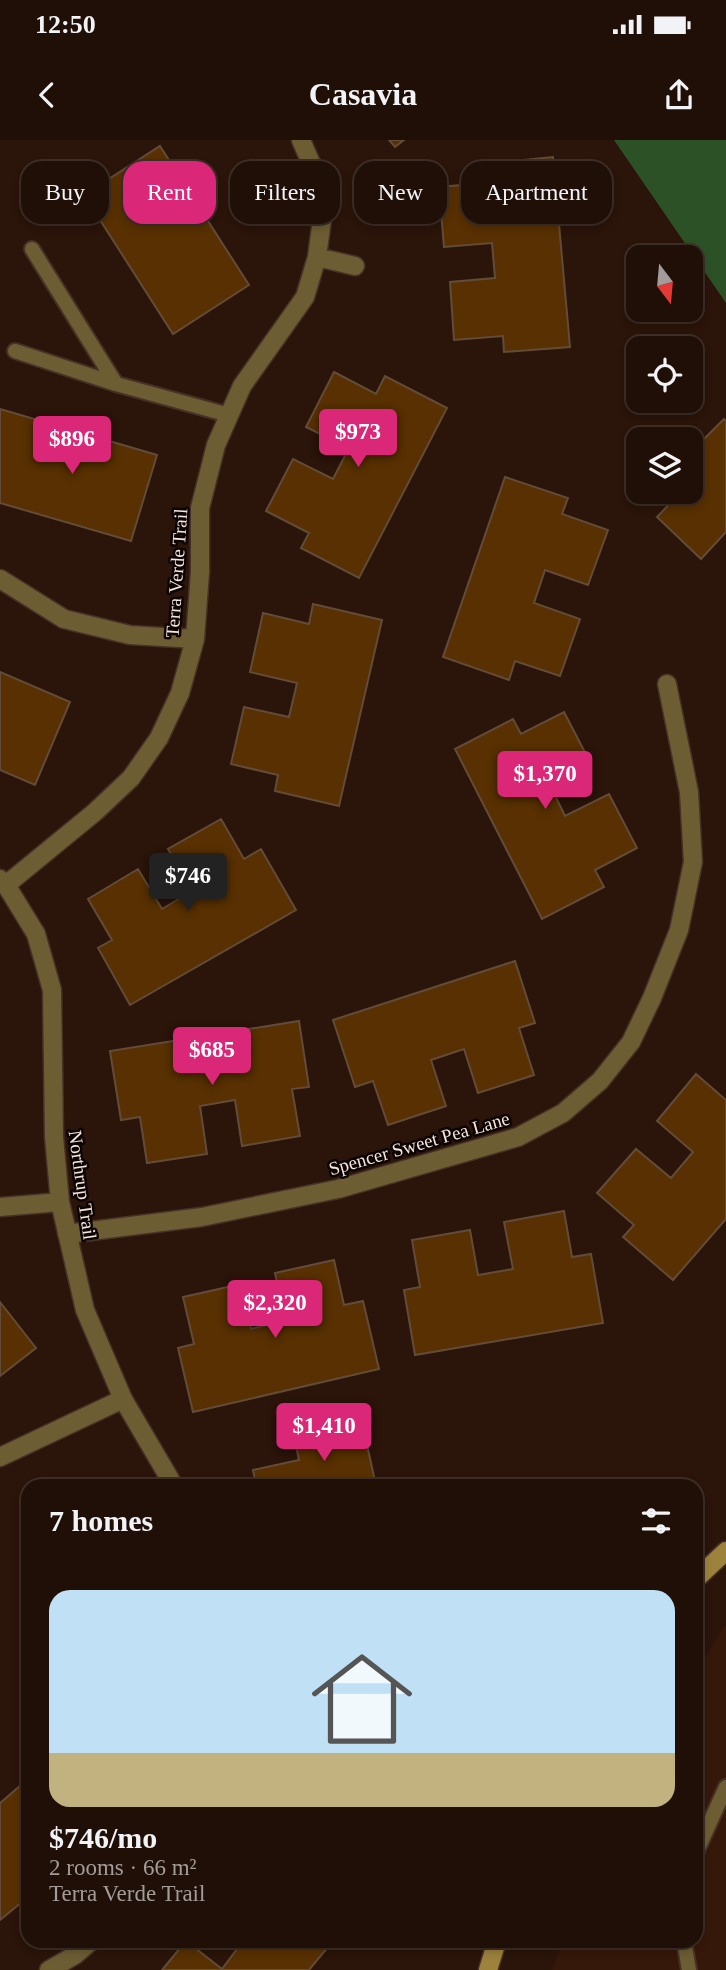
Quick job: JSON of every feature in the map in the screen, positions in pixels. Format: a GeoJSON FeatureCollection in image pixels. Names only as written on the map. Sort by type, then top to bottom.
{"type":"FeatureCollection","features":[{"type":"Feature","properties":{"kind":"street","name":"Terra Verde Trail"},"geometry":{"type":"LineString","coordinates":[[3,882],[95,812],[131,778],[159,738],[180,693],[195,639],[200,572],[200,508],[216,445],[242,386],[305,297],[317,257],[323,212],[314,170],[301,140]]}},
{"type":"Feature","properties":{"kind":"street"},"geometry":{"type":"LineString","coordinates":[[317,257],[355,266]]}},
{"type":"Feature","properties":{"kind":"street"},"geometry":{"type":"LineString","coordinates":[[0,579],[64,619],[130,635],[195,639]]}},
{"type":"Feature","properties":{"kind":"street","name":"Spencer Sweet Pea Lane"},"geometry":{"type":"LineString","coordinates":[[67,1234],[202,1217],[338,1189],[391,1174],[518,1137],[563,1113],[600,1081],[631,1042],[652,998],[678,930],[693,862],[689,792],[667,684]]}},
{"type":"Feature","properties":{"kind":"street","name":"Northrup Trail"},"geometry":{"type":"LineString","coordinates":[[3,882],[36,934],[52,990],[54,1137],[60,1202],[85,1310],[123,1399],[170,1479]]}},
{"type":"Feature","properties":{"kind":"street"},"geometry":{"type":"LineString","coordinates":[[0,1208],[60,1202]]}},
{"type":"Feature","properties":{"kind":"street"},"geometry":{"type":"LineString","coordinates":[[0,1457],[123,1399]]}},
{"type":"Feature","properties":{"kind":"street"},"geometry":{"type":"LineString","coordinates":[[703,1572],[726,1551]]}},
{"type":"Feature","properties":{"kind":"street"},"geometry":{"type":"LineString","coordinates":[[49,1970],[83,1948]]}},
{"type":"Feature","properties":{"kind":"street"},"geometry":{"type":"LineString","coordinates":[[488,1970],[495,1948]]}},
{"type":"Feature","properties":{"kind":"lane"},"geometry":{"type":"LineString","coordinates":[[32,249],[116,384]]}},
{"type":"Feature","properties":{"kind":"lane"},"geometry":{"type":"LineString","coordinates":[[15,351],[116,384],[229,415]]}},
{"type":"Feature","properties":{"kind":"lane"},"geometry":{"type":"LineString","coordinates":[[703,1838],[726,1787]]}},
{"type":"Feature","properties":{"kind":"lane"},"geometry":{"type":"LineString","coordinates":[[685,1948],[689,1970]]}},
{"type":"Feature","properties":{"kind":"shaded area"},"geometry":{"type":"Polygon","coordinates":[[[726,1624],[726,1970],[552,1970],[560,1948],[703,1948],[703,1660],[726,1624]]]}},
{"type":"Feature","properties":{"kind":"green space"},"geometry":{"type":"Polygon","coordinates":[[[614,140],[726,140],[726,303],[704,271],[704,245],[686,245],[614,140]]]}},
{"type":"Feature","properties":{"kind":"building"},"geometry":{"type":"Polygon","coordinates":[[[389,140],[404,140],[395,147],[389,140]]]}},
{"type":"Feature","properties":{"kind":"building"},"geometry":{"type":"Polygon","coordinates":[[[160,146],[170,161],[137,161],[160,146]]]}},
{"type":"Feature","properties":{"kind":"building"},"geometry":{"type":"Polygon","coordinates":[[[553,157],[553,161],[514,161],[553,157]]]}},
{"type":"Feature","properties":{"kind":"building"},"geometry":{"type":"Polygon","coordinates":[[[123,170],[123,224],[210,224],[249,285],[173,334],[103,224],[109,224],[109,179],[123,170]]]}},
{"type":"Feature","properties":{"kind":"building"},"geometry":{"type":"Polygon","coordinates":[[[461,185],[461,224],[559,224],[570,347],[504,352],[503,336],[454,340],[450,282],[495,278],[492,243],[444,247],[442,224],[447,224],[447,186],[461,185]]]}},
{"type":"Feature","properties":{"kind":"building"},"geometry":{"type":"Polygon","coordinates":[[[334,372],[376,394],[385,376],[447,408],[359,578],[301,548],[309,533],[266,511],[293,459],[333,479],[349,448],[306,427],[334,372]]]}},
{"type":"Feature","properties":{"kind":"building"},"geometry":{"type":"Polygon","coordinates":[[[0,409],[157,455],[131,541],[0,503],[0,409]]]}},
{"type":"Feature","properties":{"kind":"building"},"geometry":{"type":"Polygon","coordinates":[[[724,419],[726,421],[726,532],[701,559],[657,517],[669,504],[703,504],[703,440],[724,419]]]}},
{"type":"Feature","properties":{"kind":"building"},"geometry":{"type":"Polygon","coordinates":[[[505,477],[568,498],[562,514],[608,530],[588,585],[545,570],[534,603],[580,619],[560,676],[515,661],[509,680],[443,657],[505,477]]]}},
{"type":"Feature","properties":{"kind":"building"},"geometry":{"type":"Polygon","coordinates":[[[313,604],[382,620],[339,806],[275,791],[278,775],[231,764],[244,707],[289,717],[297,683],[250,672],[263,613],[309,624],[313,604]]]}},
{"type":"Feature","properties":{"kind":"building"},"geometry":{"type":"Polygon","coordinates":[[[0,672],[70,702],[35,785],[0,770],[0,672]]]}},
{"type":"Feature","properties":{"kind":"building"},"geometry":{"type":"Polygon","coordinates":[[[564,712],[591,764],[550,785],[565,816],[609,794],[637,848],[595,870],[604,887],[542,919],[455,749],[513,719],[521,734],[564,712]]]}},
{"type":"Feature","properties":{"kind":"building"},"geometry":{"type":"Polygon","coordinates":[[[221,819],[244,859],[261,849],[296,910],[130,1005],[98,948],[112,940],[88,899],[138,869],[162,909],[192,891],[168,849],[221,819]]]}},
{"type":"Feature","properties":{"kind":"building"},"geometry":{"type":"Polygon","coordinates":[[[515,961],[535,1023],[519,1028],[534,1075],[478,1093],[464,1049],[431,1060],[446,1106],[388,1125],[373,1081],[355,1087],[333,1020],[515,961]]]}},
{"type":"Feature","properties":{"kind":"building"},"geometry":{"type":"Polygon","coordinates":[[[299,1021],[309,1087],[292,1089],[300,1136],[242,1146],[235,1100],[200,1106],[207,1154],[147,1163],[140,1117],[121,1120],[110,1051],[299,1021]]]}},
{"type":"Feature","properties":{"kind":"building"},"geometry":{"type":"Polygon","coordinates":[[[696,1074],[726,1100],[726,1219],[673,1280],[623,1237],[634,1225],[597,1193],[636,1149],[671,1178],[693,1152],[657,1121],[696,1074]]]}},
{"type":"Feature","properties":{"kind":"building"},"geometry":{"type":"Polygon","coordinates":[[[564,1211],[572,1257],[591,1254],[603,1323],[415,1355],[404,1290],[420,1287],[412,1240],[470,1230],[478,1275],[513,1269],[504,1222],[564,1211]]]}},
{"type":"Feature","properties":{"kind":"building"},"geometry":{"type":"Polygon","coordinates":[[[334,1260],[344,1305],[363,1301],[379,1369],[193,1412],[178,1348],[194,1344],[183,1297],[241,1284],[251,1329],[285,1320],[275,1273],[334,1260]]]}},
{"type":"Feature","properties":{"kind":"building"},"geometry":{"type":"Polygon","coordinates":[[[0,1302],[36,1348],[0,1376],[0,1302]]]}},
{"type":"Feature","properties":{"kind":"building"},"geometry":{"type":"Polygon","coordinates":[[[363,1426],[374,1479],[255,1479],[253,1470],[299,1460],[295,1441],[363,1426]]]}},
{"type":"Feature","properties":{"kind":"building"},"geometry":{"type":"Polygon","coordinates":[[[21,1785],[21,1903],[0,1920],[0,1803],[21,1785]]]}},
{"type":"Feature","properties":{"kind":"building"},"geometry":{"type":"Polygon","coordinates":[[[180,1948],[195,1948],[222,1969],[238,1948],[327,1948],[309,1970],[162,1970],[180,1948]]]}}]}
